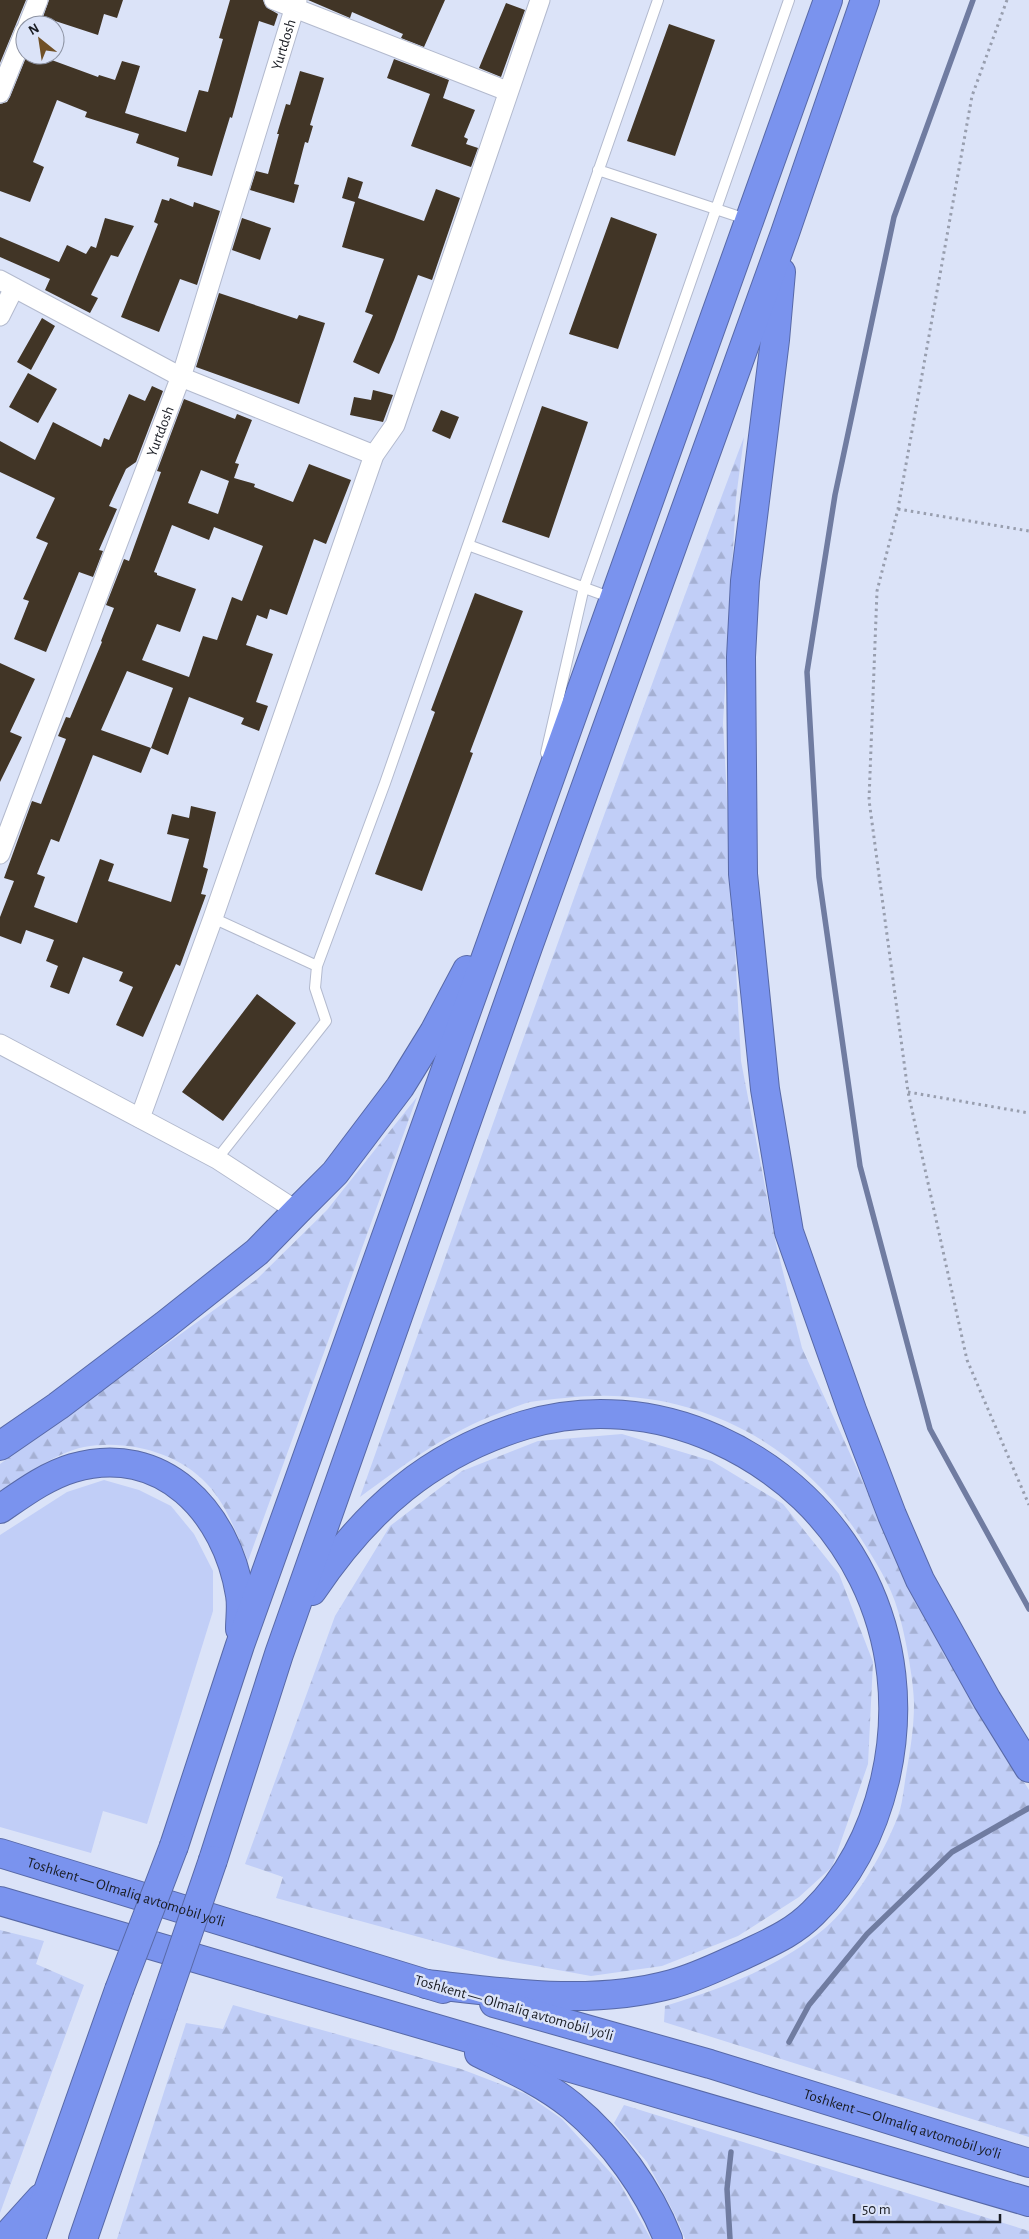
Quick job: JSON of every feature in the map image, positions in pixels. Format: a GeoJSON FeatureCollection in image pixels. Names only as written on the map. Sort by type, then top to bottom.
{"type":"FeatureCollection","features":[{"type":"Feature","properties":{"kind":"highway"},"geometry":{"type":"LineString","coordinates":[[31,2239],[119,1990],[174,1846],[240,1645],[828,0]]}},
{"type":"Feature","properties":{"kind":"highway"},"geometry":{"type":"LineString","coordinates":[[84,2239],[213,1860],[279,1654],[528,947],[785,233],[864,0]]}},
{"type":"Feature","properties":{"kind":"highway"},"geometry":{"type":"LineString","coordinates":[[785,233],[775,340],[745,581],[741,657],[743,874],[765,1089],[789,1232],[852,1410],[892,1515],[920,1580],[987,1700],[1029,1768]]}},
{"type":"Feature","properties":{"kind":"highway"},"geometry":{"type":"LineString","coordinates":[[0,1446],[58,1406],[250,1258],[335,1173],[400,1088],[434,1032],[466,973],[522,858]]}},
{"type":"Feature","properties":{"kind":"highway"},"geometry":{"type":"LineString","coordinates":[[279,1654],[308,1597],[332,1561],[389,1498],[426,1471],[465,1448],[508,1430],[552,1417],[598,1414],[646,1417],[692,1428],[738,1448],[777,1473],[812,1504],[841,1540],[865,1581],[884,1629],[892,1674],[894,1719],[889,1763],[879,1806],[862,1846],[840,1882],[813,1913],[780,1939],[706,1973],[669,1985],[592,1996],[517,1994],[426,1984]]}},
{"type":"Feature","properties":{"kind":"highway"},"geometry":{"type":"LineString","coordinates":[[0,1509],[50,1478],[73,1468],[99,1464],[124,1464],[150,1468],[170,1478],[188,1492],[203,1508],[216,1527],[227,1549],[240,1596],[240,1645]]}},
{"type":"Feature","properties":{"kind":"highway","name":"Toshkent — Olmaliq avtomobil yo‘li"},"geometry":{"type":"LineString","coordinates":[[0,1853],[426,1984],[710,2064],[1029,2163]]}},
{"type":"Feature","properties":{"kind":"highway"},"geometry":{"type":"LineString","coordinates":[[0,1901],[1029,2202]]}},
{"type":"Feature","properties":{"kind":"highway"},"geometry":{"type":"LineString","coordinates":[[415,2021],[536,2081],[572,2106],[601,2135],[632,2173],[662,2224],[668,2239]]}},
{"type":"Feature","properties":{"kind":"highway"},"geometry":{"type":"LineString","coordinates":[[4,2239],[49,2189]]}},
{"type":"Feature","properties":{"kind":"highway"},"geometry":{"type":"LineString","coordinates":[[90,2239],[94,2208]]}},
{"type":"Feature","properties":{"kind":"street"},"geometry":{"type":"LineString","coordinates":[[32,15],[38,0]]}},
{"type":"Feature","properties":{"kind":"street"},"geometry":{"type":"LineString","coordinates":[[274,0],[295,4],[507,92]]}},
{"type":"Feature","properties":{"kind":"street"},"geometry":{"type":"LineString","coordinates":[[140,1118],[214,918],[374,455],[395,425],[507,92],[540,0]]}},
{"type":"Feature","properties":{"kind":"street","name":"Yurtdosh"},"geometry":{"type":"LineString","coordinates":[[0,854],[181,378],[295,4]]}},
{"type":"Feature","properties":{"kind":"street"},"geometry":{"type":"LineString","coordinates":[[0,93],[15,56]]}},
{"type":"Feature","properties":{"kind":"street"},"geometry":{"type":"LineString","coordinates":[[0,316],[7,284],[181,378],[374,455]]}},
{"type":"Feature","properties":{"kind":"street"},"geometry":{"type":"LineString","coordinates":[[0,1044],[217,1160],[297,1212]]}},
{"type":"Feature","properties":{"kind":"lane"},"geometry":{"type":"LineString","coordinates":[[217,1160],[326,1021],[315,988],[317,966],[385,783],[658,0]]}},
{"type":"Feature","properties":{"kind":"lane"},"geometry":{"type":"LineString","coordinates":[[522,858],[584,588],[788,0]]}},
{"type":"Feature","properties":{"kind":"lane"},"geometry":{"type":"LineString","coordinates":[[598,170],[750,220]]}},
{"type":"Feature","properties":{"kind":"lane"},"geometry":{"type":"LineString","coordinates":[[468,545],[614,599]]}},
{"type":"Feature","properties":{"kind":"lane"},"geometry":{"type":"LineString","coordinates":[[214,918],[317,966]]}},
{"type":"Feature","properties":{"kind":"path"},"geometry":{"type":"LineString","coordinates":[[1007,0],[972,96],[898,509],[877,591],[869,800],[908,1092],[967,1360],[1029,1505]]}},
{"type":"Feature","properties":{"kind":"path"},"geometry":{"type":"LineString","coordinates":[[898,509],[1029,531]]}},
{"type":"Feature","properties":{"kind":"path"},"geometry":{"type":"LineString","coordinates":[[908,1092],[1029,1113]]}},
{"type":"Feature","properties":{"kind":"green space"},"geometry":{"type":"Polygon","coordinates":[[[744,437],[736,498],[723,723],[741,1061],[776,1244],[802,1348],[909,1583],[978,1708],[1029,1790],[1029,2137],[664,2022],[665,2006],[708,1992],[768,1966],[806,1943],[824,1929],[847,1905],[869,1874],[895,1825],[900,1810],[912,1740],[914,1704],[911,1671],[901,1620],[887,1582],[860,1537],[833,1501],[803,1471],[769,1445],[733,1424],[694,1409],[652,1400],[609,1396],[565,1398],[527,1403],[464,1429],[428,1449],[360,1497],[597,834],[744,437]]]}},
{"type":"Feature","properties":{"kind":"green space"},"geometry":{"type":"Polygon","coordinates":[[[417,1097],[248,1561],[226,1511],[207,1484],[181,1464],[150,1450],[117,1445],[100,1445],[73,1450],[51,1460],[0,1491],[0,1464],[257,1279],[327,1210],[417,1097]]]}},
{"type":"Feature","properties":{"kind":"green space"},"geometry":{"type":"Polygon","coordinates":[[[622,1434],[712,1461],[783,1504],[839,1574],[873,1662],[868,1764],[832,1867],[799,1897],[738,1936],[662,1966],[591,1976],[503,1960],[276,1898],[283,1877],[245,1864],[335,1616],[390,1526],[462,1471],[538,1441],[622,1434]]]}},
{"type":"Feature","properties":{"kind":"green space"},"geometry":{"type":"Polygon","coordinates":[[[104,1480],[139,1490],[171,1506],[194,1534],[213,1571],[213,1611],[147,1824],[103,1811],[91,1853],[0,1827],[0,1535],[67,1492],[104,1480]]]}},
{"type":"Feature","properties":{"kind":"green space"},"geometry":{"type":"Polygon","coordinates":[[[0,1930],[44,1941],[36,1964],[84,1985],[0,2213],[0,1930]]]}},
{"type":"Feature","properties":{"kind":"green space"},"geometry":{"type":"Polygon","coordinates":[[[233,2005],[461,2069],[526,2094],[562,2119],[619,2182],[651,2239],[117,2239],[186,2023],[223,2029],[233,2005]]]}},
{"type":"Feature","properties":{"kind":"green space"},"geometry":{"type":"Polygon","coordinates":[[[624,2105],[1029,2231],[1029,2239],[685,2239],[676,2217],[647,2162],[614,2123],[624,2105]]]}},
{"type":"Feature","properties":{"kind":"building"},"geometry":{"type":"Polygon","coordinates":[[[0,0],[26,0],[20,15],[15,15],[15,27],[0,63],[0,0]]]}},
{"type":"Feature","properties":{"kind":"building"},"geometry":{"type":"Polygon","coordinates":[[[49,0],[123,0],[117,18],[104,14],[98,35],[65,24],[65,15],[44,15],[49,0]]]}},
{"type":"Feature","properties":{"kind":"building"},"geometry":{"type":"Polygon","coordinates":[[[230,0],[263,0],[266,7],[278,14],[274,26],[259,21],[232,118],[230,117],[212,176],[177,166],[179,158],[136,143],[139,134],[85,117],[87,112],[57,100],[33,162],[44,167],[30,202],[0,191],[0,104],[7,102],[10,97],[23,65],[65,65],[98,77],[99,75],[115,80],[122,61],[140,66],[125,113],[186,132],[199,90],[208,92],[223,39],[219,38],[230,0]]]}},
{"type":"Feature","properties":{"kind":"building"},"geometry":{"type":"Polygon","coordinates":[[[308,0],[445,0],[424,47],[401,38],[403,34],[352,12],[350,18],[308,0]]]}},
{"type":"Feature","properties":{"kind":"building"},"geometry":{"type":"Polygon","coordinates":[[[506,3],[525,10],[501,77],[479,68],[506,3]]]}},
{"type":"Feature","properties":{"kind":"building"},"geometry":{"type":"Polygon","coordinates":[[[669,24],[715,40],[675,156],[627,141],[669,24]]]}},
{"type":"Feature","properties":{"kind":"building"},"geometry":{"type":"Polygon","coordinates":[[[394,59],[449,80],[443,98],[475,110],[464,137],[468,139],[466,144],[478,148],[471,167],[411,146],[430,94],[387,78],[394,59]]]}},
{"type":"Feature","properties":{"kind":"building"},"geometry":{"type":"Polygon","coordinates":[[[300,71],[324,78],[310,125],[313,126],[308,143],[305,142],[294,184],[299,185],[294,203],[250,190],[256,171],[268,174],[286,104],[290,105],[300,71]]]}},
{"type":"Feature","properties":{"kind":"building"},"geometry":{"type":"Polygon","coordinates":[[[348,177],[363,182],[358,198],[424,221],[436,189],[460,198],[432,280],[418,275],[379,374],[353,362],[373,315],[365,312],[384,259],[342,247],[355,202],[342,198],[348,177]]]}},
{"type":"Feature","properties":{"kind":"building"},"geometry":{"type":"Polygon","coordinates":[[[170,198],[193,207],[194,202],[220,211],[197,285],[180,279],[159,332],[121,317],[158,224],[154,222],[162,199],[169,201],[170,198]]]}},
{"type":"Feature","properties":{"kind":"building"},"geometry":{"type":"Polygon","coordinates":[[[611,217],[657,234],[618,349],[569,334],[611,217]]]}},
{"type":"Feature","properties":{"kind":"building"},"geometry":{"type":"Polygon","coordinates":[[[105,218],[134,226],[118,257],[111,255],[91,295],[98,298],[90,313],[45,290],[50,279],[0,257],[0,237],[59,262],[67,245],[86,254],[91,246],[96,248],[105,218]]]}},
{"type":"Feature","properties":{"kind":"building"},"geometry":{"type":"Polygon","coordinates":[[[242,218],[271,228],[260,260],[232,250],[242,218]]]}},
{"type":"Feature","properties":{"kind":"building"},"geometry":{"type":"Polygon","coordinates":[[[219,293],[297,319],[299,315],[325,323],[299,404],[196,367],[219,293]]]}},
{"type":"Feature","properties":{"kind":"building"},"geometry":{"type":"Polygon","coordinates":[[[42,318],[55,326],[31,370],[17,362],[42,318]]]}},
{"type":"Feature","properties":{"kind":"building"},"geometry":{"type":"Polygon","coordinates":[[[28,373],[57,389],[38,423],[9,407],[28,373]]]}},
{"type":"Feature","properties":{"kind":"building"},"geometry":{"type":"Polygon","coordinates":[[[152,386],[163,391],[136,462],[126,469],[109,506],[117,509],[99,550],[103,551],[93,577],[79,572],[46,652],[14,639],[29,601],[23,599],[48,543],[36,538],[55,498],[0,472],[0,441],[35,460],[53,422],[101,447],[104,438],[109,440],[129,394],[145,401],[152,386]]]}},
{"type":"Feature","properties":{"kind":"building"},"geometry":{"type":"Polygon","coordinates":[[[373,390],[393,395],[383,422],[350,415],[354,397],[371,400],[373,390]]]}},
{"type":"Feature","properties":{"kind":"building"},"geometry":{"type":"Polygon","coordinates":[[[184,399],[235,419],[237,414],[252,420],[235,463],[239,464],[234,478],[255,484],[254,487],[293,502],[309,464],[351,480],[326,544],[314,539],[287,615],[270,609],[267,619],[257,615],[246,645],[273,654],[256,702],[268,706],[259,731],[241,724],[244,718],[189,697],[168,755],[151,748],[141,773],[93,755],[59,842],[51,839],[37,874],[45,877],[34,907],[77,923],[100,859],[114,864],[108,881],[171,902],[189,839],[167,834],[172,814],[189,818],[191,806],[216,812],[203,867],[208,869],[201,894],[206,895],[180,966],[176,964],[143,1037],[116,1025],[133,987],[119,981],[123,972],[83,957],[69,994],[50,987],[58,966],[46,961],[54,940],[26,930],[21,944],[0,936],[0,917],[14,881],[4,878],[32,801],[41,804],[66,739],[58,736],[66,717],[70,718],[102,642],[114,608],[106,605],[124,559],[129,561],[161,472],[157,471],[184,399]],[[201,470],[188,503],[218,514],[229,481],[201,470]],[[172,525],[154,572],[157,575],[196,589],[180,632],[157,624],[142,660],[189,677],[203,636],[217,640],[232,597],[242,601],[263,546],[214,527],[209,540],[172,525]],[[127,671],[101,730],[151,748],[173,688],[127,671]]]}},
{"type":"Feature","properties":{"kind":"building"},"geometry":{"type":"Polygon","coordinates":[[[542,406],[588,422],[549,538],[502,522],[542,406]]]}},
{"type":"Feature","properties":{"kind":"building"},"geometry":{"type":"Polygon","coordinates":[[[441,410],[459,417],[450,439],[432,431],[441,410]]]}},
{"type":"Feature","properties":{"kind":"building"},"geometry":{"type":"Polygon","coordinates":[[[475,593],[523,611],[470,752],[473,753],[422,891],[375,874],[435,712],[431,710],[475,593]]]}},
{"type":"Feature","properties":{"kind":"building"},"geometry":{"type":"Polygon","coordinates":[[[0,663],[35,679],[10,732],[22,737],[0,782],[0,663]]]}},
{"type":"Feature","properties":{"kind":"building"},"geometry":{"type":"Polygon","coordinates":[[[257,994],[296,1023],[223,1121],[182,1092],[257,994]]]}},
{"type":"Feature","properties":{"kind":"waterway"},"geometry":{"type":"LineString","coordinates":[[973,0],[894,217],[835,495],[807,672],[819,877],[860,1166],[930,1429],[1029,1609]]}},
{"type":"Feature","properties":{"kind":"waterway"},"geometry":{"type":"LineString","coordinates":[[789,2042],[809,2005],[867,1934],[952,1852],[1029,1808]]}},
{"type":"Feature","properties":{"kind":"waterway"},"geometry":{"type":"LineString","coordinates":[[730,2239],[727,2189],[731,2152]]}}]}
